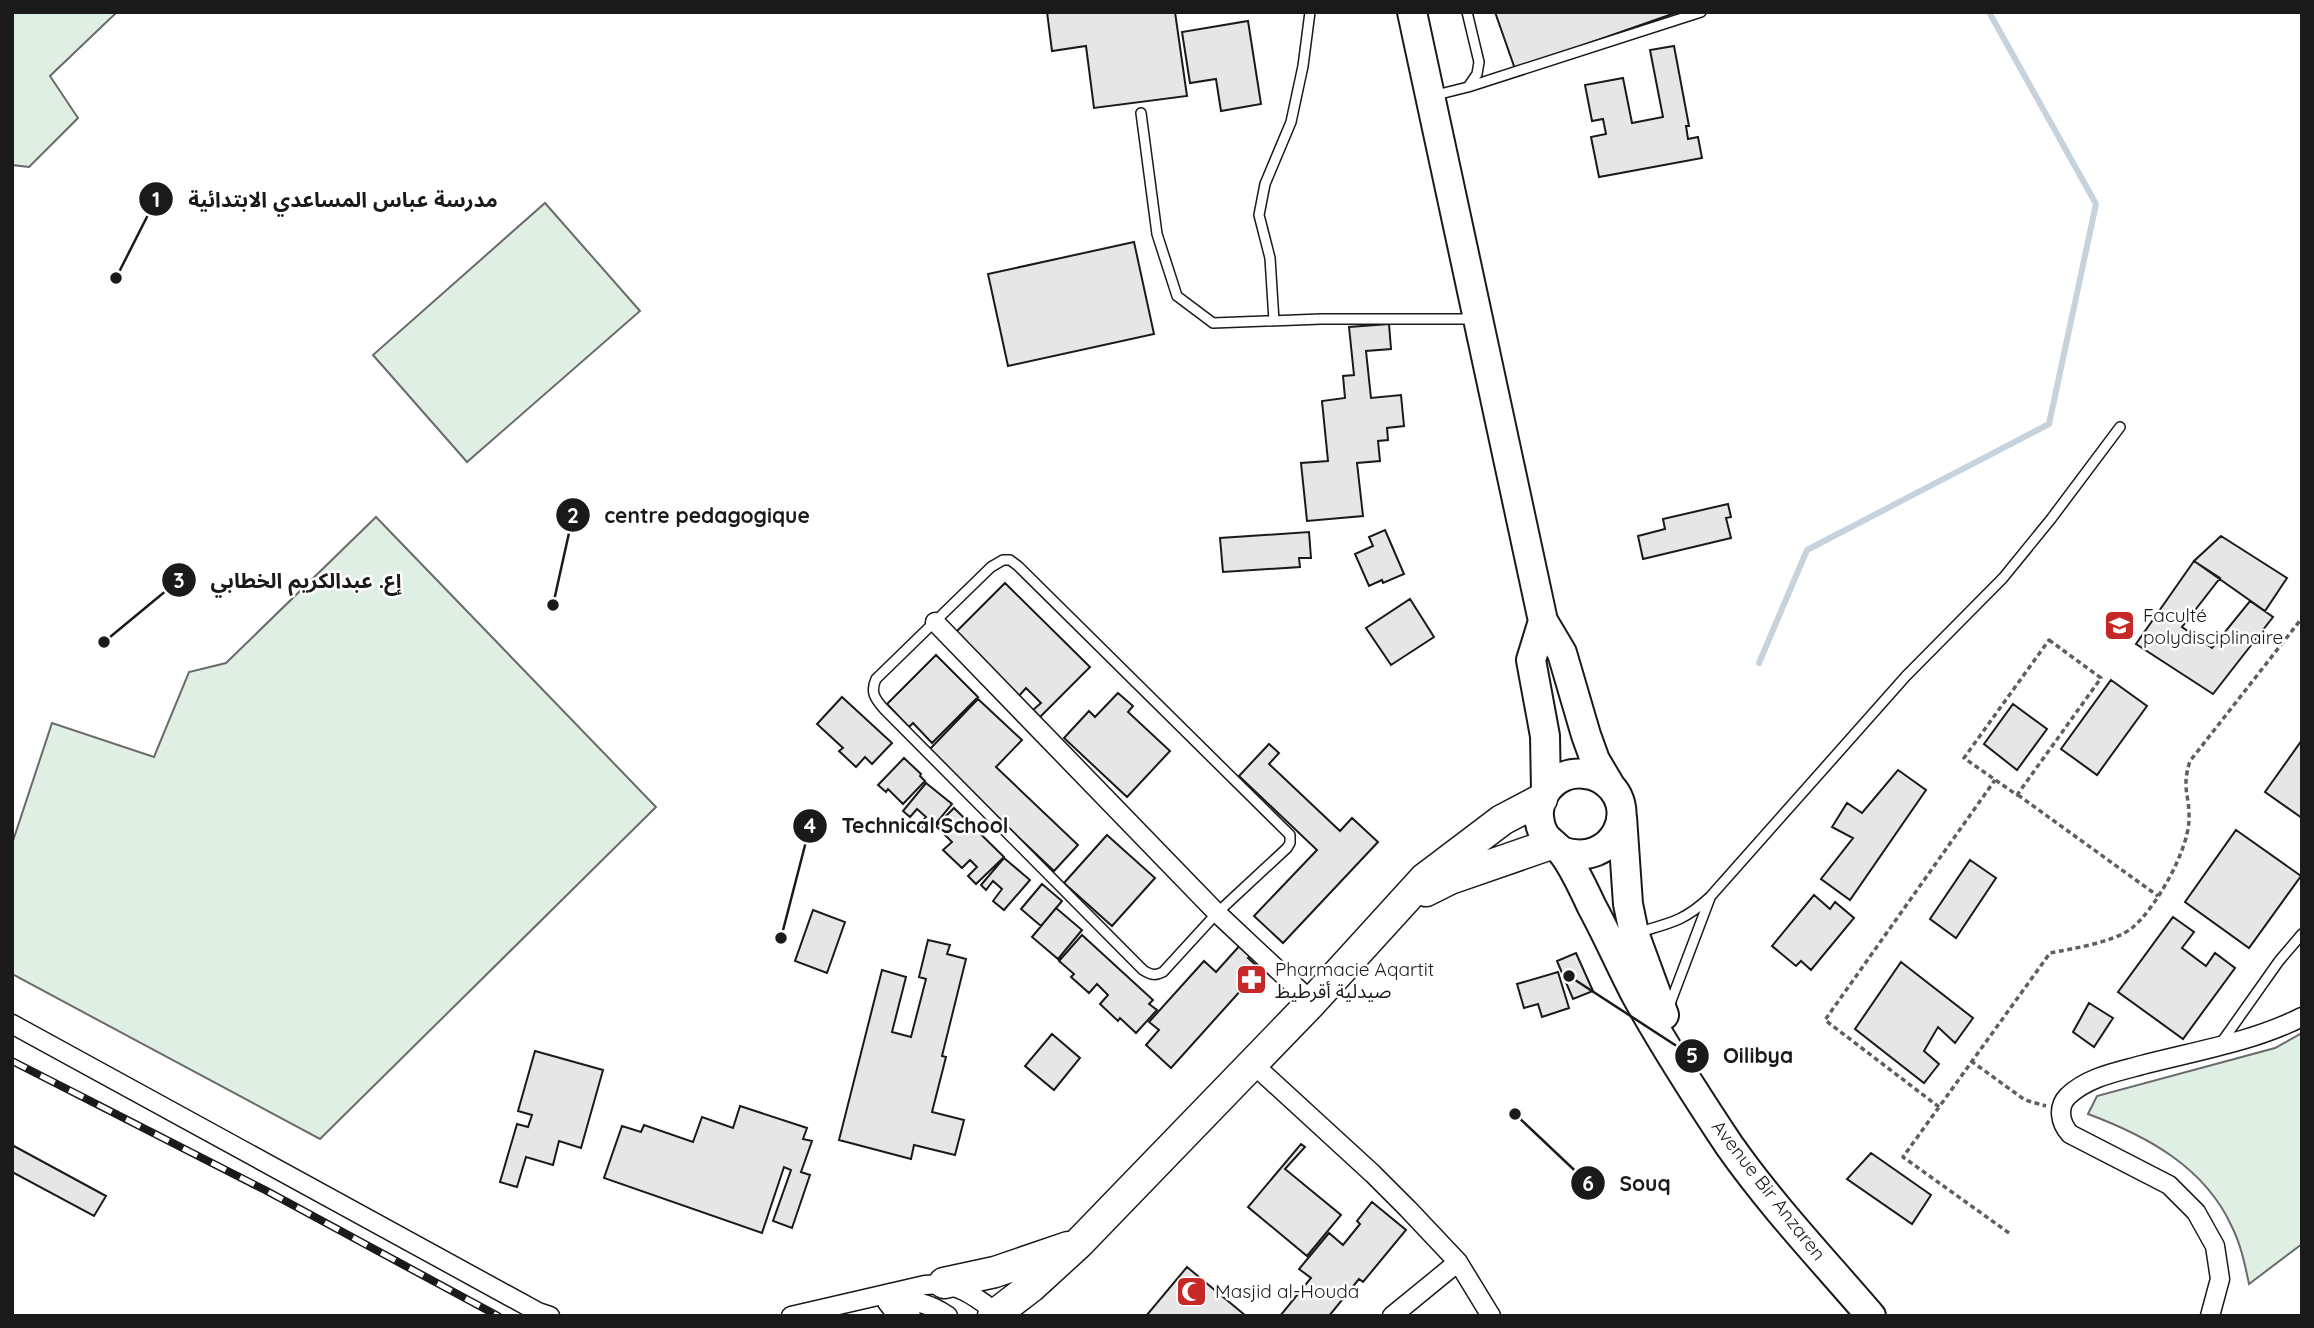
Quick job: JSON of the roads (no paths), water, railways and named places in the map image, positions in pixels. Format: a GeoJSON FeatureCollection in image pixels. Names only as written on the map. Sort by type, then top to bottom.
{"type":"FeatureCollection","features":[{"type":"Feature","properties":{"kind":"highway"},"geometry":{"type":"LineString","coordinates":[[995,1314],[1031,1287],[1079,1244],[1312,1002],[1424,879],[1502,820],[1544,795]]}},
{"type":"Feature","properties":{"kind":"highway"},"geometry":{"type":"LineString","coordinates":[[1401,904],[1450,879],[1556,848]]}},
{"type":"Feature","properties":{"kind":"highway"},"geometry":{"type":"LineString","coordinates":[[944,1283],[995,1272],[1079,1244]]}},
{"type":"Feature","properties":{"kind":"main road"},"geometry":{"type":"LineString","coordinates":[[1412,12],[1543,621],[1562,653],[1595,760],[1620,805],[1620,826],[1615,837],[1596,853],[1573,855],[1556,848],[1544,835],[1540,823],[1539,811],[1544,795],[1545,736],[1531,660],[1543,621]]}},
{"type":"Feature","properties":{"kind":"main road"},"geometry":{"type":"LineString","coordinates":[[1544,795],[1555,782],[1577,773],[1601,779],[1611,787]]}},
{"type":"Feature","properties":{"kind":"main road","name":"Avenue Bir Anzaren"},"geometry":{"type":"LineString","coordinates":[[1621,814],[1628,904],[1634,933],[1665,1017],[1675,1059]]}},
{"type":"Feature","properties":{"kind":"main road","name":"Avenue Bir Anzaren"},"geometry":{"type":"LineString","coordinates":[[1556,848],[1592,906],[1638,998],[1731,1146],[1762,1188],[1871,1316]]}},
{"type":"Feature","properties":{"kind":"street"},"geometry":{"type":"LineString","coordinates":[[934,622],[1217,914],[1312,1002]]}},
{"type":"Feature","properties":{"kind":"street"},"geometry":{"type":"LineString","coordinates":[[2210,1316],[2220,1279],[2215,1246],[2196,1212],[2169,1185],[2070,1134],[2063,1126],[2062,1110],[2066,1098],[2084,1084],[2115,1073],[2263,1035],[2302,1017]]}},
{"type":"Feature","properties":{"kind":"street"},"geometry":{"type":"LineString","coordinates":[[12,1024],[538,1312],[550,1316]]}},
{"type":"Feature","properties":{"kind":"street"},"geometry":{"type":"LineString","coordinates":[[1252,1064],[1373,1174],[1458,1262],[1490,1316]]}},
{"type":"Feature","properties":{"kind":"street"},"geometry":{"type":"LineString","coordinates":[[1392,1316],[1458,1262]]}},
{"type":"Feature","properties":{"kind":"street"},"geometry":{"type":"LineString","coordinates":[[890,1304],[925,1285],[944,1283],[978,1298],[995,1314]]}},
{"type":"Feature","properties":{"kind":"street"},"geometry":{"type":"LineString","coordinates":[[791,1316],[913,1300],[928,1304],[948,1316]]}},
{"type":"Feature","properties":{"kind":"lane"},"geometry":{"type":"LineString","coordinates":[[1274,321],[1270,258],[1259,215],[1265,184],[1291,122],[1303,66],[1310,12]]}},
{"type":"Feature","properties":{"kind":"lane"},"geometry":{"type":"LineString","coordinates":[[1467,12],[1479,62],[1477,74],[1468,87]]}},
{"type":"Feature","properties":{"kind":"lane"},"geometry":{"type":"LineString","coordinates":[[1430,96],[1468,87],[1701,12]]}},
{"type":"Feature","properties":{"kind":"lane"},"geometry":{"type":"LineString","coordinates":[[1142,113],[1157,234],[1177,296],[1213,323],[1479,319]]}},
{"type":"Feature","properties":{"kind":"lane"},"geometry":{"type":"LineString","coordinates":[[1634,933],[1692,914],[1710,897],[1906,676],[2003,578],[2120,427]]}},
{"type":"Feature","properties":{"kind":"lane"},"geometry":{"type":"LineString","coordinates":[[1003,560],[1010,560],[1287,830],[1291,839],[1287,848],[1217,914],[1163,972],[1156,976],[1143,970],[884,709],[873,694],[876,680],[934,622],[991,567],[1003,560]]}},
{"type":"Feature","properties":{"kind":"lane"},"geometry":{"type":"LineString","coordinates":[[1665,1017],[1710,897]]}},
{"type":"Feature","properties":{"kind":"lane"},"geometry":{"type":"LineString","coordinates":[[2220,1045],[2302,934]]}},
{"type":"Feature","properties":{"kind":"waterway"},"geometry":{"type":"LineString","coordinates":[[1759,663],[1807,550],[2049,424],[2096,204],[1989,12]]}},
{"type":"Feature","properties":{"kind":"railway"},"geometry":{"type":"LineString","coordinates":[[12,1061],[265,1190],[498,1316]]}},
{"type":"Feature","properties":{"kind":"place","name":"مدرسة عباس المساعدي الابتدائية"},"geometry":{"type":"Point","coordinates":[116,278]}},
{"type":"Feature","properties":{"kind":"place","name":"centre pedagogique"},"geometry":{"type":"Point","coordinates":[553,605]}},
{"type":"Feature","properties":{"kind":"place","name":"Faculté polydisciplinaire"},"geometry":{"type":"Point","coordinates":[2120,626]}},
{"type":"Feature","properties":{"kind":"place","name":"إع. عبدالكريم الخطابي"},"geometry":{"type":"Point","coordinates":[104,642]}},
{"type":"Feature","properties":{"kind":"place","name":"Technical School"},"geometry":{"type":"Point","coordinates":[781,938]}},
{"type":"Feature","properties":{"kind":"place","name":"Oilibya"},"geometry":{"type":"Point","coordinates":[1569,976]}},
{"type":"Feature","properties":{"kind":"place","name":"Pharmacie Aqartit صيدلية أقرطيط"},"geometry":{"type":"Point","coordinates":[1252,980]}},
{"type":"Feature","properties":{"kind":"place","name":"Souq"},"geometry":{"type":"Point","coordinates":[1515,1114]}},
{"type":"Feature","properties":{"kind":"place","name":"Masjid al-Houda"},"geometry":{"type":"Point","coordinates":[1192,1291]}}]}
